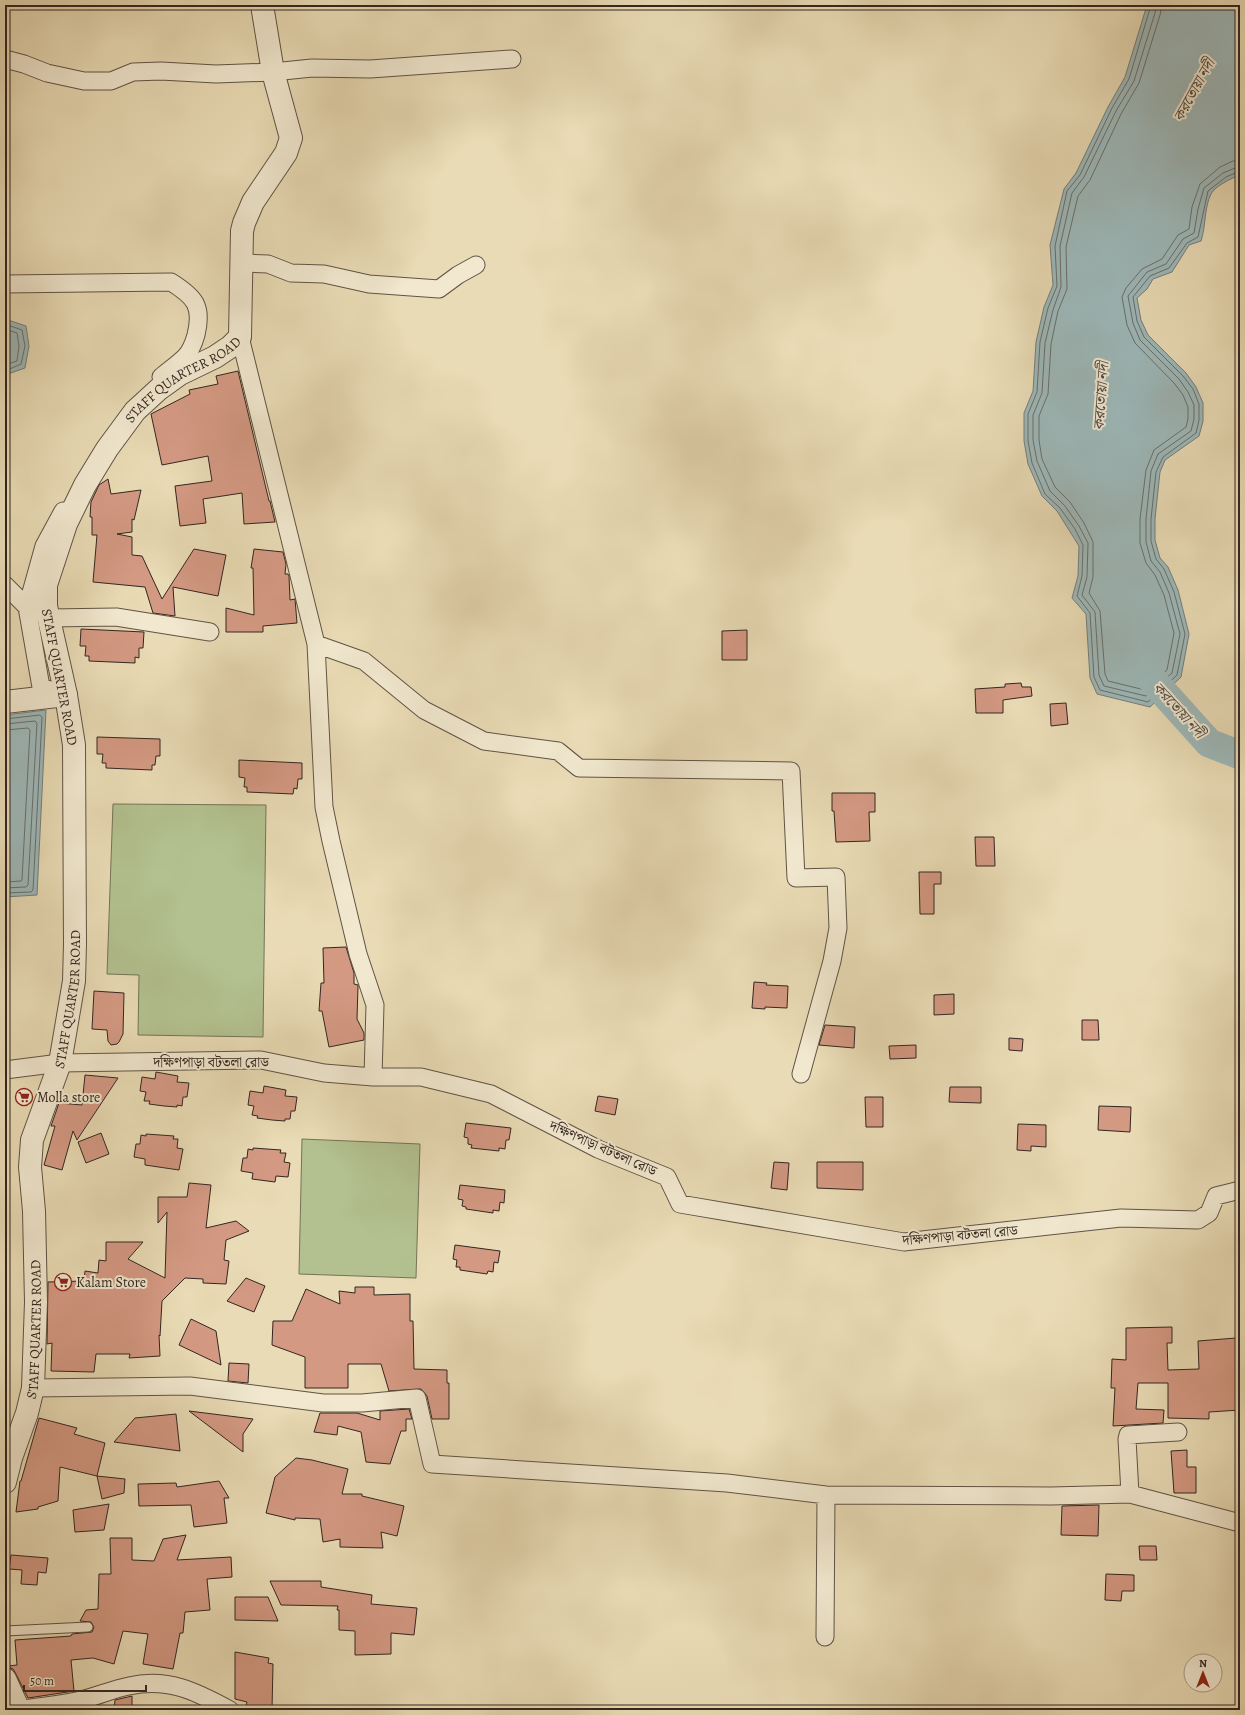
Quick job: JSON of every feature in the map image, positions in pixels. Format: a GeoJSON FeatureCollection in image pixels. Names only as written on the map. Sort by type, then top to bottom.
{"type":"FeatureCollection","features":[{"type":"Feature","properties":{"kind":"street","name":"STAFF QUARTER ROAD"},"geometry":{"type":"LineString","coordinates":[[5,1482],[11,1458],[27,1413],[33,1388],[36,1302],[31,1153],[35,1129],[60,1063],[74,981],[74,745],[66,695],[36,613],[46,606],[46,585],[66,524],[85,485],[107,449],[135,411],[159,389],[180,374],[215,357],[230,347],[240,337],[243,263],[242,231],[244,223],[253,202],[286,153],[291,138],[273,72],[262,5]]}},
{"type":"Feature","properties":{"kind":"street"},"geometry":{"type":"LineString","coordinates":[[5,59],[24,64],[47,73],[84,81],[111,81],[133,72],[162,71],[216,74],[273,72],[312,68],[370,69],[512,59]]}},
{"type":"Feature","properties":{"kind":"street"},"geometry":{"type":"LineString","coordinates":[[243,263],[268,264],[291,273],[324,274],[369,284],[440,289],[458,275],[476,265]]}},
{"type":"Feature","properties":{"kind":"street"},"geometry":{"type":"LineString","coordinates":[[5,284],[171,282],[188,293],[199,310],[199,324],[194,340],[186,356],[131,401],[106,434],[82,474],[44,546],[36,613]]}},
{"type":"Feature","properties":{"kind":"street"},"geometry":{"type":"LineString","coordinates":[[240,337],[316,644],[324,807],[330,841],[358,954],[375,1004],[373,1077]]}},
{"type":"Feature","properties":{"kind":"street"},"geometry":{"type":"LineString","coordinates":[[5,585],[36,613],[116,617],[210,632]]}},
{"type":"Feature","properties":{"kind":"street"},"geometry":{"type":"LineString","coordinates":[[316,644],[364,661],[424,710],[484,741],[558,751],[579,768],[791,771],[796,878],[836,877],[838,928],[832,960],[801,1074]]}},
{"type":"Feature","properties":{"kind":"street"},"geometry":{"type":"LineString","coordinates":[[5,702],[66,695]]}},
{"type":"Feature","properties":{"kind":"street","name":"দক্ষিণপাড়া বটতলা রোড"},"geometry":{"type":"LineString","coordinates":[[5,1070],[60,1063],[260,1060],[324,1073],[373,1077],[421,1077],[490,1094],[598,1149],[667,1177],[680,1204],[904,1242],[1121,1218],[1198,1220],[1209,1213],[1216,1196],[1240,1190]]}},
{"type":"Feature","properties":{"kind":"street"},"geometry":{"type":"LineString","coordinates":[[33,1388],[190,1386],[323,1403],[362,1403],[417,1398],[432,1464],[727,1483],[826,1495],[1130,1494],[1240,1523]]}},
{"type":"Feature","properties":{"kind":"street"},"geometry":{"type":"LineString","coordinates":[[1130,1494],[1128,1434],[1178,1432]]}},
{"type":"Feature","properties":{"kind":"street"},"geometry":{"type":"LineString","coordinates":[[825,1636],[826,1495]]}},
{"type":"Feature","properties":{"kind":"street"},"geometry":{"type":"LineString","coordinates":[[5,1679],[19,1710],[84,1700],[131,1685],[152,1683],[185,1688],[230,1710]]}},
{"type":"Feature","properties":{"kind":"lane"},"geometry":{"type":"LineString","coordinates":[[5,1631],[88,1627]]}},
{"type":"Feature","properties":{"kind":"green space"},"geometry":{"type":"Polygon","coordinates":[[[113,804],[266,805],[263,1037],[138,1035],[139,975],[107,974],[113,804]]]}},
{"type":"Feature","properties":{"kind":"green space"},"geometry":{"type":"Polygon","coordinates":[[[302,1139],[420,1144],[416,1278],[299,1274],[302,1139]]]}},
{"type":"Feature","properties":{"kind":"water"},"geometry":{"type":"Polygon","coordinates":[[[1147,5],[1240,5],[1240,175],[1220,185],[1211,194],[1207,205],[1201,241],[1189,245],[1172,272],[1153,279],[1147,289],[1137,298],[1141,320],[1148,335],[1186,373],[1196,387],[1203,403],[1203,421],[1199,436],[1165,460],[1160,472],[1155,519],[1155,540],[1160,558],[1168,567],[1178,590],[1189,634],[1181,677],[1150,707],[1097,694],[1090,678],[1086,614],[1072,598],[1078,576],[1079,546],[1057,511],[1042,496],[1028,464],[1024,441],[1024,413],[1033,391],[1036,342],[1044,307],[1053,285],[1050,245],[1064,189],[1076,173],[1108,107],[1125,77],[1147,5]]]}},
{"type":"Feature","properties":{"kind":"water"},"geometry":{"type":"Polygon","coordinates":[[[5,319],[26,326],[29,346],[25,368],[5,375],[5,319]]]}},
{"type":"Feature","properties":{"kind":"water"},"geometry":{"type":"Polygon","coordinates":[[[46,710],[37,895],[5,897],[5,715],[46,710]]]}},
{"type":"Feature","properties":{"kind":"building"},"geometry":{"type":"Polygon","coordinates":[[[238,371],[275,522],[244,524],[242,493],[203,499],[206,523],[180,526],[175,486],[212,481],[208,456],[162,465],[151,414],[190,394],[189,390],[218,384],[216,376],[238,371]]]}},
{"type":"Feature","properties":{"kind":"building"},"geometry":{"type":"Polygon","coordinates":[[[108,479],[111,494],[141,490],[134,520],[132,519],[132,532],[117,534],[132,537],[132,555],[142,556],[162,599],[194,549],[226,555],[218,596],[173,587],[175,616],[153,613],[145,587],[93,582],[97,535],[92,535],[92,517],[90,517],[91,502],[99,485],[108,479]]]}},
{"type":"Feature","properties":{"kind":"building"},"geometry":{"type":"Polygon","coordinates":[[[254,549],[283,552],[286,564],[285,574],[288,574],[289,576],[290,600],[295,599],[297,623],[263,626],[263,632],[226,632],[226,608],[254,615],[253,568],[251,568],[254,549]]]}},
{"type":"Feature","properties":{"kind":"building"},"geometry":{"type":"Polygon","coordinates":[[[81,629],[144,632],[143,648],[139,648],[139,658],[135,657],[135,663],[89,661],[89,656],[85,656],[86,646],[80,646],[81,629]]]}},
{"type":"Feature","properties":{"kind":"building"},"geometry":{"type":"Polygon","coordinates":[[[747,630],[747,660],[722,660],[722,631],[747,630]]]}},
{"type":"Feature","properties":{"kind":"building"},"geometry":{"type":"Polygon","coordinates":[[[1021,683],[1022,687],[1031,687],[1032,696],[1003,700],[1003,713],[976,713],[975,689],[1005,687],[1005,684],[1021,683]]]}},
{"type":"Feature","properties":{"kind":"building"},"geometry":{"type":"Polygon","coordinates":[[[1066,703],[1068,724],[1051,726],[1050,704],[1066,703]]]}},
{"type":"Feature","properties":{"kind":"building"},"geometry":{"type":"Polygon","coordinates":[[[97,737],[160,739],[160,756],[156,756],[155,765],[152,765],[152,770],[106,768],[106,763],[102,763],[103,754],[97,754],[97,737]]]}},
{"type":"Feature","properties":{"kind":"building"},"geometry":{"type":"Polygon","coordinates":[[[239,760],[302,763],[302,779],[298,779],[297,789],[294,788],[293,794],[247,792],[247,787],[244,787],[245,778],[239,777],[239,760]]]}},
{"type":"Feature","properties":{"kind":"building"},"geometry":{"type":"Polygon","coordinates":[[[832,793],[875,793],[875,812],[869,812],[870,841],[836,842],[834,811],[832,811],[832,793]]]}},
{"type":"Feature","properties":{"kind":"building"},"geometry":{"type":"Polygon","coordinates":[[[975,837],[994,837],[995,866],[976,866],[975,837]]]}},
{"type":"Feature","properties":{"kind":"building"},"geometry":{"type":"Polygon","coordinates":[[[919,872],[941,872],[941,884],[934,884],[934,914],[920,914],[919,872]]]}},
{"type":"Feature","properties":{"kind":"building"},"geometry":{"type":"Polygon","coordinates":[[[346,947],[354,973],[354,984],[358,985],[357,1019],[364,1033],[364,1040],[329,1047],[322,1011],[319,1011],[321,983],[324,983],[323,948],[346,947]]]}},
{"type":"Feature","properties":{"kind":"building"},"geometry":{"type":"Polygon","coordinates":[[[754,982],[767,983],[766,985],[788,986],[787,1008],[752,1008],[754,982]]]}},
{"type":"Feature","properties":{"kind":"building"},"geometry":{"type":"Polygon","coordinates":[[[94,991],[124,993],[123,1034],[117,1044],[111,1045],[108,1041],[107,1030],[92,1029],[94,991]]]}},
{"type":"Feature","properties":{"kind":"building"},"geometry":{"type":"Polygon","coordinates":[[[954,994],[954,1014],[934,1015],[934,995],[954,994]]]}},
{"type":"Feature","properties":{"kind":"building"},"geometry":{"type":"Polygon","coordinates":[[[1082,1020],[1098,1020],[1099,1040],[1082,1040],[1082,1020]]]}},
{"type":"Feature","properties":{"kind":"building"},"geometry":{"type":"Polygon","coordinates":[[[825,1025],[855,1027],[854,1048],[819,1045],[825,1025]]]}},
{"type":"Feature","properties":{"kind":"building"},"geometry":{"type":"Polygon","coordinates":[[[1009,1038],[1023,1039],[1022,1051],[1009,1050],[1009,1038]]]}},
{"type":"Feature","properties":{"kind":"building"},"geometry":{"type":"Polygon","coordinates":[[[916,1045],[916,1058],[890,1059],[889,1046],[916,1045]]]}},
{"type":"Feature","properties":{"kind":"building"},"geometry":{"type":"Polygon","coordinates":[[[156,1072],[178,1076],[177,1082],[189,1083],[187,1097],[183,1097],[182,1106],[164,1106],[149,1104],[150,1101],[144,1101],[146,1092],[140,1091],[142,1077],[155,1079],[156,1072]]]}},
{"type":"Feature","properties":{"kind":"building"},"geometry":{"type":"Polygon","coordinates":[[[85,1075],[118,1078],[77,1140],[73,1131],[62,1170],[44,1165],[55,1126],[51,1126],[59,1103],[82,1105],[85,1075]]]}},
{"type":"Feature","properties":{"kind":"building"},"geometry":{"type":"Polygon","coordinates":[[[264,1086],[286,1090],[285,1096],[297,1097],[295,1111],[291,1111],[290,1119],[285,1119],[285,1121],[272,1120],[257,1118],[258,1116],[252,1115],[254,1106],[248,1105],[250,1091],[263,1093],[264,1086]]]}},
{"type":"Feature","properties":{"kind":"building"},"geometry":{"type":"Polygon","coordinates":[[[950,1087],[981,1087],[981,1103],[949,1102],[950,1087]]]}},
{"type":"Feature","properties":{"kind":"building"},"geometry":{"type":"Polygon","coordinates":[[[598,1096],[618,1099],[615,1115],[595,1111],[598,1096]]]}},
{"type":"Feature","properties":{"kind":"building"},"geometry":{"type":"Polygon","coordinates":[[[865,1097],[883,1097],[883,1127],[866,1127],[865,1097]]]}},
{"type":"Feature","properties":{"kind":"building"},"geometry":{"type":"Polygon","coordinates":[[[1099,1106],[1131,1107],[1130,1132],[1098,1130],[1099,1106]]]}},
{"type":"Feature","properties":{"kind":"building"},"geometry":{"type":"Polygon","coordinates":[[[466,1123],[511,1128],[509,1140],[506,1140],[505,1149],[499,1148],[499,1151],[471,1148],[472,1145],[468,1144],[468,1138],[464,1137],[466,1123]]]}},
{"type":"Feature","properties":{"kind":"building"},"geometry":{"type":"Polygon","coordinates":[[[1018,1124],[1046,1125],[1046,1147],[1031,1146],[1031,1151],[1017,1150],[1018,1124]]]}},
{"type":"Feature","properties":{"kind":"building"},"geometry":{"type":"Polygon","coordinates":[[[101,1133],[109,1154],[86,1163],[78,1142],[101,1133]]]}},
{"type":"Feature","properties":{"kind":"building"},"geometry":{"type":"Polygon","coordinates":[[[146,1134],[174,1136],[173,1139],[178,1139],[177,1148],[183,1149],[179,1170],[145,1165],[145,1159],[134,1157],[136,1144],[140,1144],[141,1135],[146,1136],[146,1134]]]}},
{"type":"Feature","properties":{"kind":"building"},"geometry":{"type":"Polygon","coordinates":[[[253,1148],[281,1150],[280,1153],[286,1153],[284,1162],[290,1163],[288,1177],[276,1176],[275,1182],[252,1179],[253,1173],[241,1171],[243,1158],[247,1158],[248,1149],[253,1150],[253,1148]]]}},
{"type":"Feature","properties":{"kind":"building"},"geometry":{"type":"Polygon","coordinates":[[[774,1162],[789,1163],[787,1190],[771,1188],[774,1162]]]}},
{"type":"Feature","properties":{"kind":"building"},"geometry":{"type":"Polygon","coordinates":[[[817,1162],[863,1162],[863,1190],[817,1188],[817,1162]]]}},
{"type":"Feature","properties":{"kind":"building"},"geometry":{"type":"Polygon","coordinates":[[[189,1183],[211,1185],[206,1228],[236,1221],[249,1231],[226,1240],[224,1260],[229,1261],[226,1284],[203,1283],[203,1279],[185,1278],[162,1301],[160,1336],[159,1335],[160,1356],[129,1358],[130,1354],[96,1354],[94,1372],[51,1371],[52,1343],[47,1344],[48,1282],[84,1281],[85,1271],[98,1273],[99,1260],[106,1261],[106,1242],[143,1242],[128,1259],[165,1278],[167,1212],[158,1223],[158,1197],[187,1197],[189,1183]]]}},
{"type":"Feature","properties":{"kind":"building"},"geometry":{"type":"Polygon","coordinates":[[[460,1185],[505,1190],[504,1203],[500,1202],[499,1211],[493,1210],[493,1213],[466,1209],[466,1207],[462,1206],[463,1200],[458,1199],[460,1185]]]}},
{"type":"Feature","properties":{"kind":"building"},"geometry":{"type":"Polygon","coordinates":[[[455,1245],[500,1251],[498,1263],[494,1262],[493,1272],[488,1271],[487,1274],[460,1270],[460,1267],[456,1267],[457,1260],[453,1259],[455,1245]]]}},
{"type":"Feature","properties":{"kind":"building"},"geometry":{"type":"Polygon","coordinates":[[[246,1278],[265,1286],[254,1312],[227,1301],[246,1278]]]}},
{"type":"Feature","properties":{"kind":"building"},"geometry":{"type":"Polygon","coordinates":[[[355,1287],[374,1287],[374,1295],[410,1294],[410,1321],[413,1321],[414,1369],[447,1370],[447,1383],[449,1383],[449,1419],[432,1419],[427,1396],[421,1389],[389,1391],[381,1364],[348,1364],[348,1388],[305,1388],[305,1357],[272,1345],[273,1321],[292,1321],[306,1289],[340,1304],[339,1291],[355,1293],[355,1287]]]}},
{"type":"Feature","properties":{"kind":"building"},"geometry":{"type":"Polygon","coordinates":[[[191,1319],[216,1331],[221,1365],[179,1345],[191,1319]]]}},
{"type":"Feature","properties":{"kind":"building"},"geometry":{"type":"Polygon","coordinates":[[[1172,1327],[1172,1343],[1167,1343],[1168,1370],[1199,1369],[1198,1341],[1236,1338],[1236,1363],[1240,1363],[1240,1410],[1209,1412],[1209,1419],[1168,1418],[1168,1383],[1138,1383],[1136,1409],[1164,1410],[1163,1423],[1113,1426],[1115,1388],[1111,1388],[1112,1359],[1126,1360],[1126,1328],[1172,1327]]]}},
{"type":"Feature","properties":{"kind":"building"},"geometry":{"type":"Polygon","coordinates":[[[229,1363],[249,1364],[248,1383],[228,1381],[229,1363]]]}},
{"type":"Feature","properties":{"kind":"building"},"geometry":{"type":"Polygon","coordinates":[[[409,1409],[412,1419],[406,1419],[406,1431],[401,1431],[390,1464],[366,1462],[361,1432],[338,1426],[337,1435],[314,1432],[320,1413],[357,1413],[380,1420],[380,1411],[409,1409]]]}},
{"type":"Feature","properties":{"kind":"building"},"geometry":{"type":"Polygon","coordinates":[[[189,1411],[253,1419],[243,1434],[243,1452],[189,1411]]]}},
{"type":"Feature","properties":{"kind":"building"},"geometry":{"type":"Polygon","coordinates":[[[176,1414],[180,1451],[114,1442],[135,1418],[176,1414]]]}},
{"type":"Feature","properties":{"kind":"building"},"geometry":{"type":"Polygon","coordinates":[[[39,1418],[77,1428],[74,1434],[105,1443],[97,1476],[60,1467],[58,1501],[38,1507],[38,1509],[16,1512],[20,1481],[39,1418]]]}},
{"type":"Feature","properties":{"kind":"building"},"geometry":{"type":"Polygon","coordinates":[[[1187,1450],[1187,1467],[1196,1467],[1196,1493],[1174,1493],[1171,1451],[1187,1450]]]}},
{"type":"Feature","properties":{"kind":"building"},"geometry":{"type":"Polygon","coordinates":[[[296,1458],[312,1460],[348,1469],[342,1494],[362,1494],[362,1496],[404,1506],[397,1536],[381,1532],[383,1548],[340,1547],[340,1539],[323,1542],[320,1519],[295,1518],[295,1520],[266,1513],[275,1477],[296,1458]]]}},
{"type":"Feature","properties":{"kind":"building"},"geometry":{"type":"Polygon","coordinates":[[[97,1476],[125,1479],[124,1493],[102,1499],[97,1476]]]}},
{"type":"Feature","properties":{"kind":"building"},"geometry":{"type":"Polygon","coordinates":[[[219,1481],[229,1498],[224,1498],[227,1523],[194,1527],[191,1505],[139,1506],[138,1484],[176,1483],[177,1487],[219,1481]]]}},
{"type":"Feature","properties":{"kind":"building"},"geometry":{"type":"Polygon","coordinates":[[[109,1504],[104,1530],[75,1532],[73,1510],[109,1504]]]}},
{"type":"Feature","properties":{"kind":"building"},"geometry":{"type":"Polygon","coordinates":[[[1099,1505],[1098,1536],[1061,1535],[1062,1506],[1099,1505]]]}},
{"type":"Feature","properties":{"kind":"building"},"geometry":{"type":"Polygon","coordinates":[[[186,1535],[177,1560],[231,1557],[232,1577],[207,1579],[210,1610],[185,1612],[183,1633],[180,1633],[173,1669],[143,1664],[148,1634],[123,1631],[114,1664],[93,1658],[71,1660],[74,1691],[28,1698],[13,1669],[8,1667],[17,1665],[15,1640],[71,1636],[72,1634],[92,1632],[94,1627],[91,1622],[80,1621],[86,1610],[98,1609],[99,1574],[111,1574],[110,1538],[132,1538],[132,1560],[154,1561],[163,1539],[186,1535]]]}},
{"type":"Feature","properties":{"kind":"building"},"geometry":{"type":"Polygon","coordinates":[[[1139,1546],[1156,1546],[1157,1560],[1140,1560],[1139,1546]]]}},
{"type":"Feature","properties":{"kind":"building"},"geometry":{"type":"Polygon","coordinates":[[[11,1555],[48,1558],[46,1573],[38,1572],[37,1585],[21,1584],[22,1570],[9,1569],[11,1555]]]}},
{"type":"Feature","properties":{"kind":"building"},"geometry":{"type":"Polygon","coordinates":[[[1106,1574],[1134,1575],[1134,1591],[1122,1591],[1121,1601],[1105,1600],[1106,1574]]]}},
{"type":"Feature","properties":{"kind":"building"},"geometry":{"type":"Polygon","coordinates":[[[270,1581],[321,1581],[321,1587],[372,1595],[371,1604],[417,1608],[414,1635],[391,1633],[391,1654],[355,1655],[355,1631],[339,1630],[338,1606],[281,1605],[270,1581]]]}},
{"type":"Feature","properties":{"kind":"building"},"geometry":{"type":"Polygon","coordinates":[[[235,1597],[268,1597],[278,1621],[235,1620],[235,1597]]]}},
{"type":"Feature","properties":{"kind":"building"},"geometry":{"type":"Polygon","coordinates":[[[235,1652],[269,1658],[268,1663],[273,1664],[272,1710],[245,1710],[247,1702],[235,1699],[235,1652]]]}},
{"type":"Feature","properties":{"kind":"building"},"geometry":{"type":"Polygon","coordinates":[[[132,1696],[132,1710],[114,1710],[115,1700],[132,1696]]]}},
{"type":"Feature","properties":{"kind":"waterway","name":"করতোয়া নদী"},"geometry":{"type":"LineString","coordinates":[[1137,663],[1209,743],[1240,755]]}},
{"type":"Feature","properties":{"kind":"place","name":"Molla store"},"geometry":{"type":"Point","coordinates":[24,1097]}},
{"type":"Feature","properties":{"kind":"place","name":"Kalam Store"},"geometry":{"type":"Point","coordinates":[63,1282]}}]}
